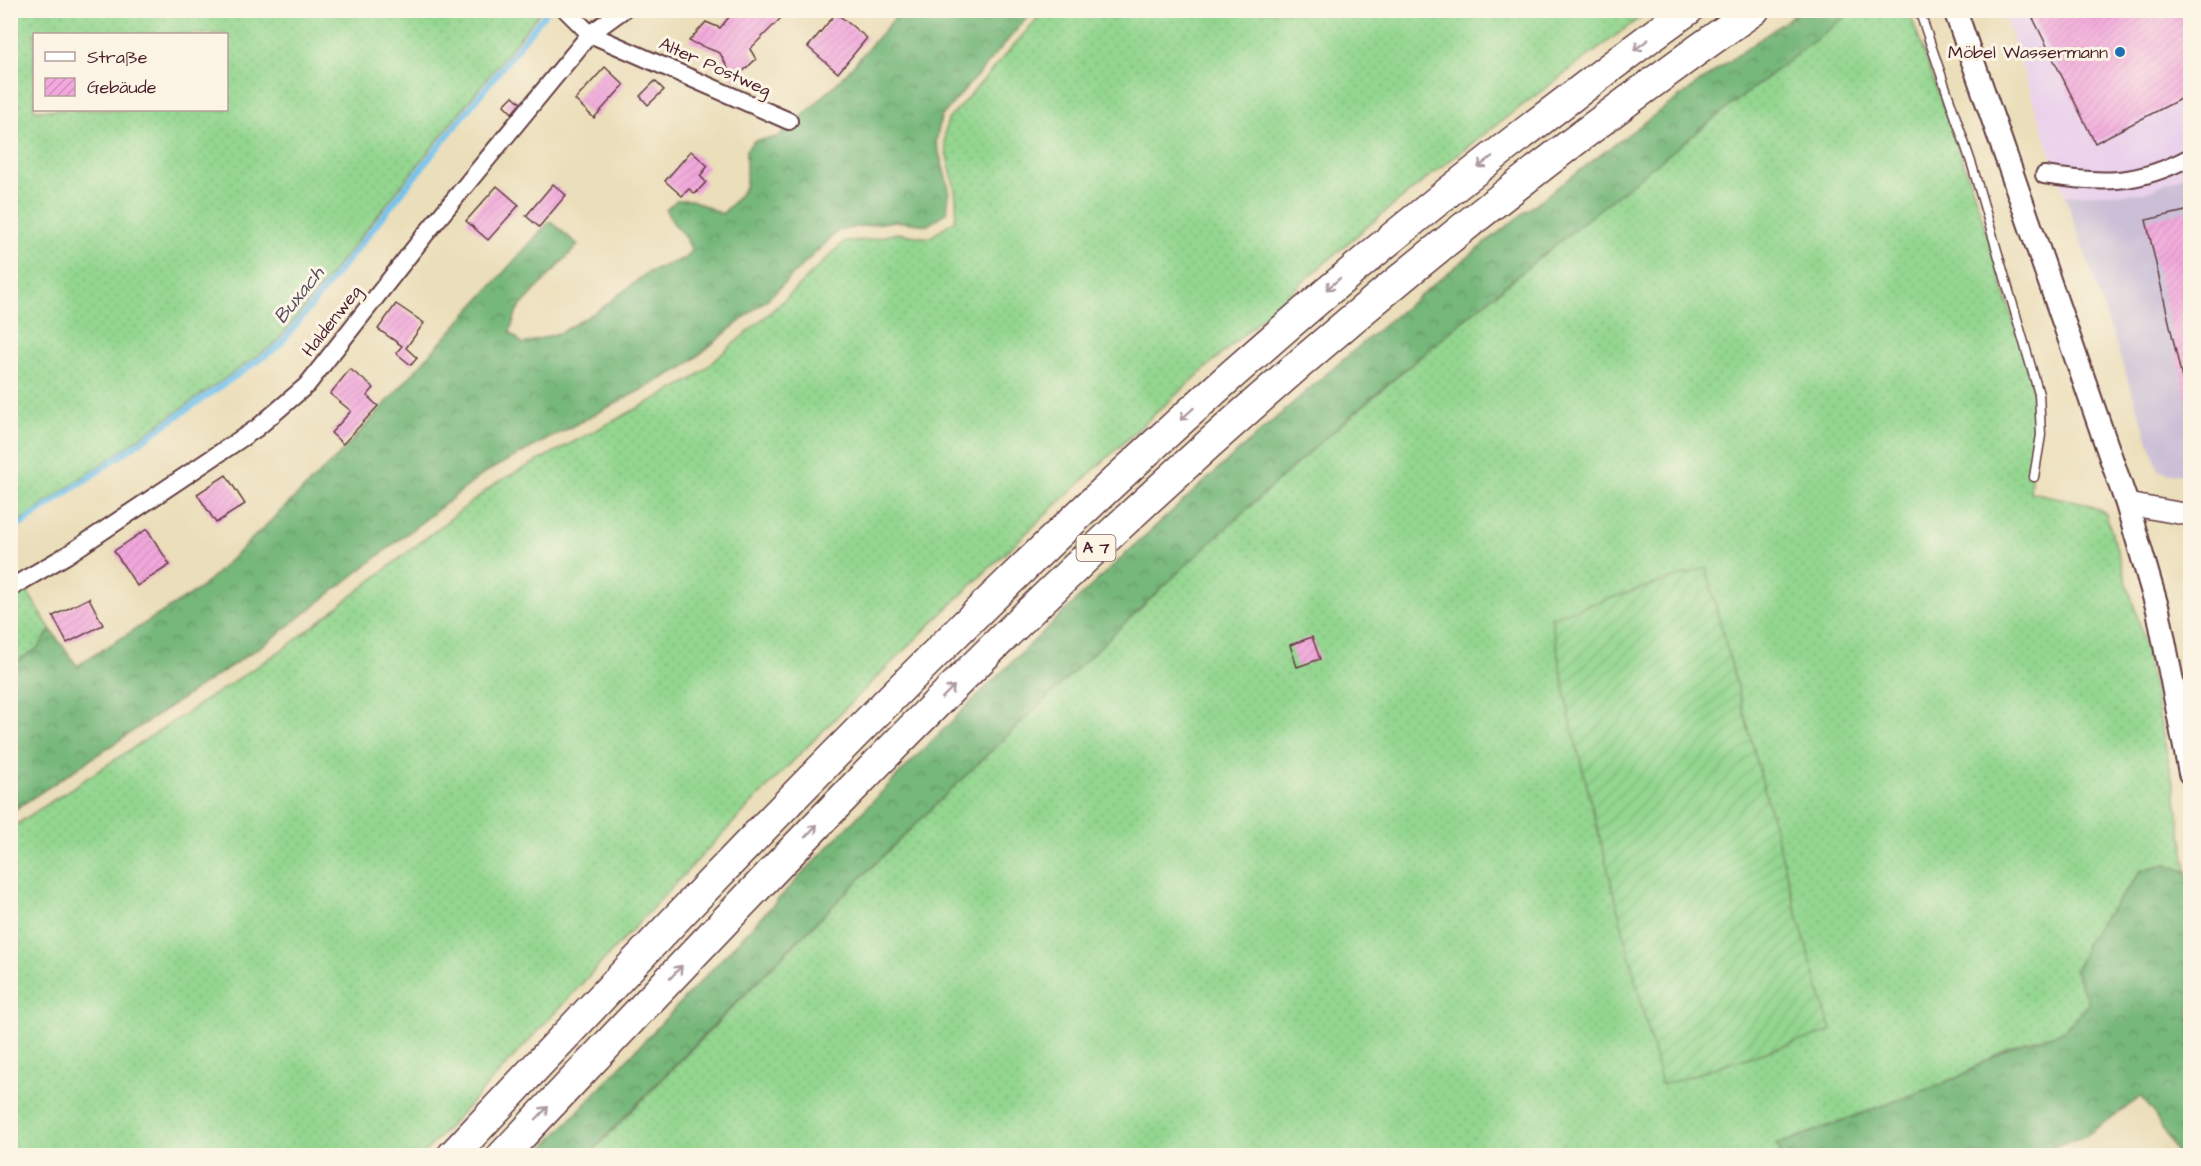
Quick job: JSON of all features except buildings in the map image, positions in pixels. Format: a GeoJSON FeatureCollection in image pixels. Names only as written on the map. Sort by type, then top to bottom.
{"type":"FeatureCollection","features":[{"type":"Feature","properties":{"kind":"highway","name":"A 7"},"geometry":{"type":"LineString","coordinates":[[452,1155],[810,777],[978,608],[1169,430],[1323,293],[1405,225],[1688,10]]}},
{"type":"Feature","properties":{"kind":"highway","name":"A 7"},"geometry":{"type":"LineString","coordinates":[[502,1155],[873,766],[1021,620],[1187,464],[1358,314],[1525,178],[1754,10]]}},
{"type":"Feature","properties":{"kind":"main road"},"geometry":{"type":"LineString","coordinates":[[1955,10],[2127,504],[2158,610],[2190,773]]}},
{"type":"Feature","properties":{"kind":"street","name":"Alter Postweg"},"geometry":{"type":"LineString","coordinates":[[566,10],[590,34],[789,121]]}},
{"type":"Feature","properties":{"kind":"street","name":"Haldenweg"},"geometry":{"type":"LineString","coordinates":[[10,588],[67,555],[257,428],[308,385],[424,236],[590,34],[623,10]]}},
{"type":"Feature","properties":{"kind":"street"},"geometry":{"type":"LineString","coordinates":[[2044,175],[2085,182],[2124,181],[2166,170],[2190,157]]}},
{"type":"Feature","properties":{"kind":"street"},"geometry":{"type":"LineString","coordinates":[[2127,504],[2190,515]]}},
{"type":"Feature","properties":{"kind":"lane"},"geometry":{"type":"LineString","coordinates":[[1919,10],[1972,165],[2040,394],[2041,435],[2034,477]]}},
{"type":"Feature","properties":{"kind":"shaded area","name":"Möbel Wassermann"},"geometry":{"type":"Polygon","coordinates":[[[2003,11],[2190,11],[2190,173],[2144,193],[2065,195],[2003,11]]]}},
{"type":"Feature","properties":{"kind":"shaded area"},"geometry":{"type":"Polygon","coordinates":[[[2190,173],[2190,476],[2159,471],[2065,195],[2144,193],[2190,173]]]}},
{"type":"Feature","properties":{"kind":"green space"},"geometry":{"type":"Polygon","coordinates":[[[11,10],[541,10],[541,11],[276,343],[11,527],[11,10]]]}},
{"type":"Feature","properties":{"kind":"green space"},"geometry":{"type":"Polygon","coordinates":[[[901,11],[1033,11],[941,117],[936,142],[949,189],[947,212],[928,225],[894,221],[839,230],[772,295],[684,367],[486,472],[272,639],[11,812],[11,665],[37,649],[51,630],[77,666],[201,588],[342,452],[550,221],[578,245],[517,310],[510,332],[523,344],[562,332],[602,308],[647,273],[687,257],[691,250],[689,245],[666,210],[677,200],[692,200],[722,214],[745,186],[746,150],[754,141],[778,137],[805,114],[841,79],[901,11]]]}},
{"type":"Feature","properties":{"kind":"green space"},"geometry":{"type":"Polygon","coordinates":[[[1044,11],[1649,11],[1490,130],[1373,222],[1187,385],[1040,520],[897,657],[757,798],[422,1155],[11,1155],[11,828],[285,648],[496,483],[693,379],[782,302],[845,241],[870,240],[897,233],[929,238],[955,220],[956,193],[945,144],[948,120],[1044,11]]]}},
{"type":"Feature","properties":{"kind":"green space"},"geometry":{"type":"Polygon","coordinates":[[[1800,11],[1853,11],[1650,169],[1450,331],[1284,475],[1142,607],[923,817],[810,928],[588,1155],[537,1155],[772,905],[952,721],[1209,477],[1387,323],[1502,230],[1620,140],[1800,11]]]}},
{"type":"Feature","properties":{"kind":"green space"},"geometry":{"type":"Polygon","coordinates":[[[1853,11],[1909,11],[1974,193],[2026,362],[2036,408],[2030,492],[2085,503],[2106,514],[2141,629],[2175,793],[2187,872],[2166,864],[2141,871],[2089,938],[2075,971],[2089,1004],[2063,1032],[2008,1048],[1955,1079],[1777,1145],[1781,1155],[588,1156],[947,792],[1225,528],[1450,331],[1650,169],[1853,11]]]}},
{"type":"Feature","properties":{"kind":"green space"},"geometry":{"type":"Polygon","coordinates":[[[1706,568],[1796,910],[1831,1031],[1662,1085],[1571,723],[1551,617],[1706,568]]]}},
{"type":"Feature","properties":{"kind":"green space"},"geometry":{"type":"Polygon","coordinates":[[[25,588],[51,630],[37,649],[11,665],[11,592],[25,588]]]}},
{"type":"Feature","properties":{"kind":"green space"},"geometry":{"type":"Polygon","coordinates":[[[2166,864],[2187,872],[2190,892],[2190,1155],[2177,1155],[2152,1110],[2141,1097],[2085,1136],[2030,1155],[1781,1155],[1777,1145],[1955,1079],[2008,1048],[2062,1032],[2089,1004],[2075,971],[2089,938],[2142,870],[2166,864]]]}},
{"type":"Feature","properties":{"kind":"waterway","name":"Buxach"},"geometry":{"type":"LineString","coordinates":[[10,532],[279,346],[548,10]]}},
{"type":"Feature","properties":{"kind":"place","name":"Möbel Wassermann"},"geometry":{"type":"Point","coordinates":[2120,52]}}]}
